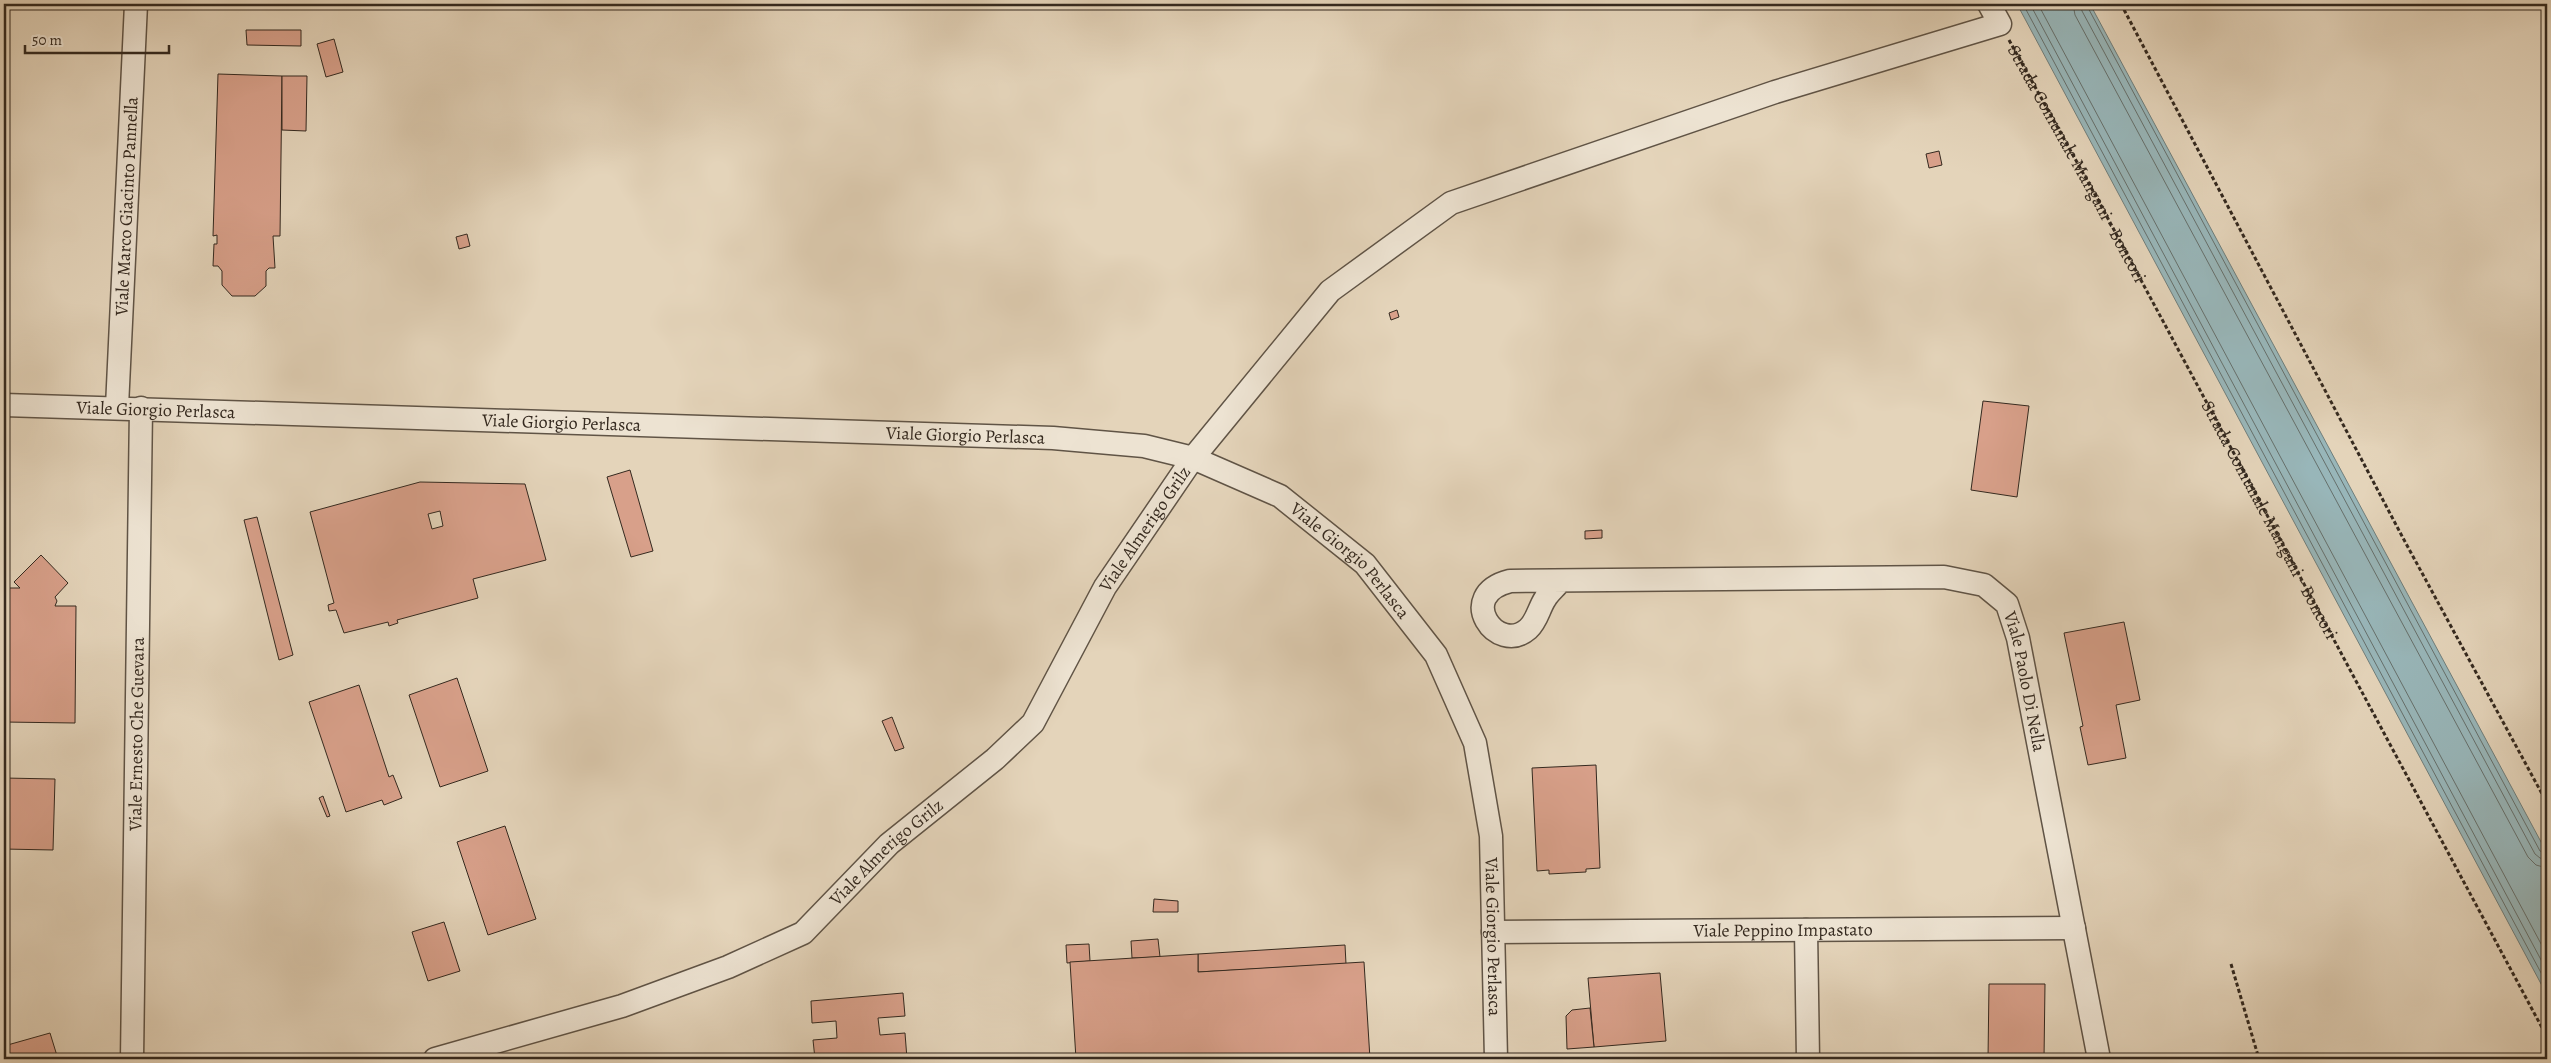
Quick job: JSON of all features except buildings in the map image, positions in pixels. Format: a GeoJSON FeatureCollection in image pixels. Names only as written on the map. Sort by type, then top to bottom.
{"type":"FeatureCollection","features":[{"type":"Feature","properties":{"kind":"street","name":"Viale Marco Giacinto Pannella"},"geometry":{"type":"LineString","coordinates":[[117,407],[136,4]]}},
{"type":"Feature","properties":{"kind":"street","name":"Strada Comunale Mangani - Boncori"},"geometry":{"type":"LineString","coordinates":[[1989,4],[2000,24]]}},
{"type":"Feature","properties":{"kind":"street","name":"Viale Almerigo Grilz"},"geometry":{"type":"LineString","coordinates":[[435,1059],[622,1006],[728,967],[803,933],[889,844],[995,759],[1033,722],[1105,587],[1192,458],[1330,291],[1452,203],[1775,92],[2000,24]]}},
{"type":"Feature","properties":{"kind":"street","name":"Viale Giorgio Perlasca"},"geometry":{"type":"LineString","coordinates":[[4,405],[117,407],[1053,438],[1144,446],[1192,458],[1280,496],[1365,564],[1436,654],[1475,743],[1491,836],[1496,1059]]}},
{"type":"Feature","properties":{"kind":"street","name":"Viale Ernesto Che Guevara"},"geometry":{"type":"LineString","coordinates":[[132,1059],[141,408]]}},
{"type":"Feature","properties":{"kind":"street","name":"Viale Paolo Di Nella"},"geometry":{"type":"LineString","coordinates":[[1560,581],[1944,577],[1984,586],[2007,604],[2018,638],[2099,1059]]}},
{"type":"Feature","properties":{"kind":"street","name":"Viale Peppino Impastato"},"geometry":{"type":"LineString","coordinates":[[1493,932],[2074,928]]}},
{"type":"Feature","properties":{"kind":"street"},"geometry":{"type":"LineString","coordinates":[[1806,930],[1808,1059]]}},
{"type":"Feature","properties":{"kind":"path"},"geometry":{"type":"LineString","coordinates":[[2122,4],[2403,538],[2547,803]]}},
{"type":"Feature","properties":{"kind":"path","name":"Strada Comunale Mangani - Boncori"},"geometry":{"type":"LineString","coordinates":[[2000,24],[2098,200],[2547,1037]]}},
{"type":"Feature","properties":{"kind":"path"},"geometry":{"type":"LineString","coordinates":[[2232,964],[2259,1059]]}},
{"type":"Feature","properties":{"kind":"water"},"geometry":{"type":"Polygon","coordinates":[[[2017,4],[2090,4],[2547,853],[2547,995],[2017,4]]]}}]}
